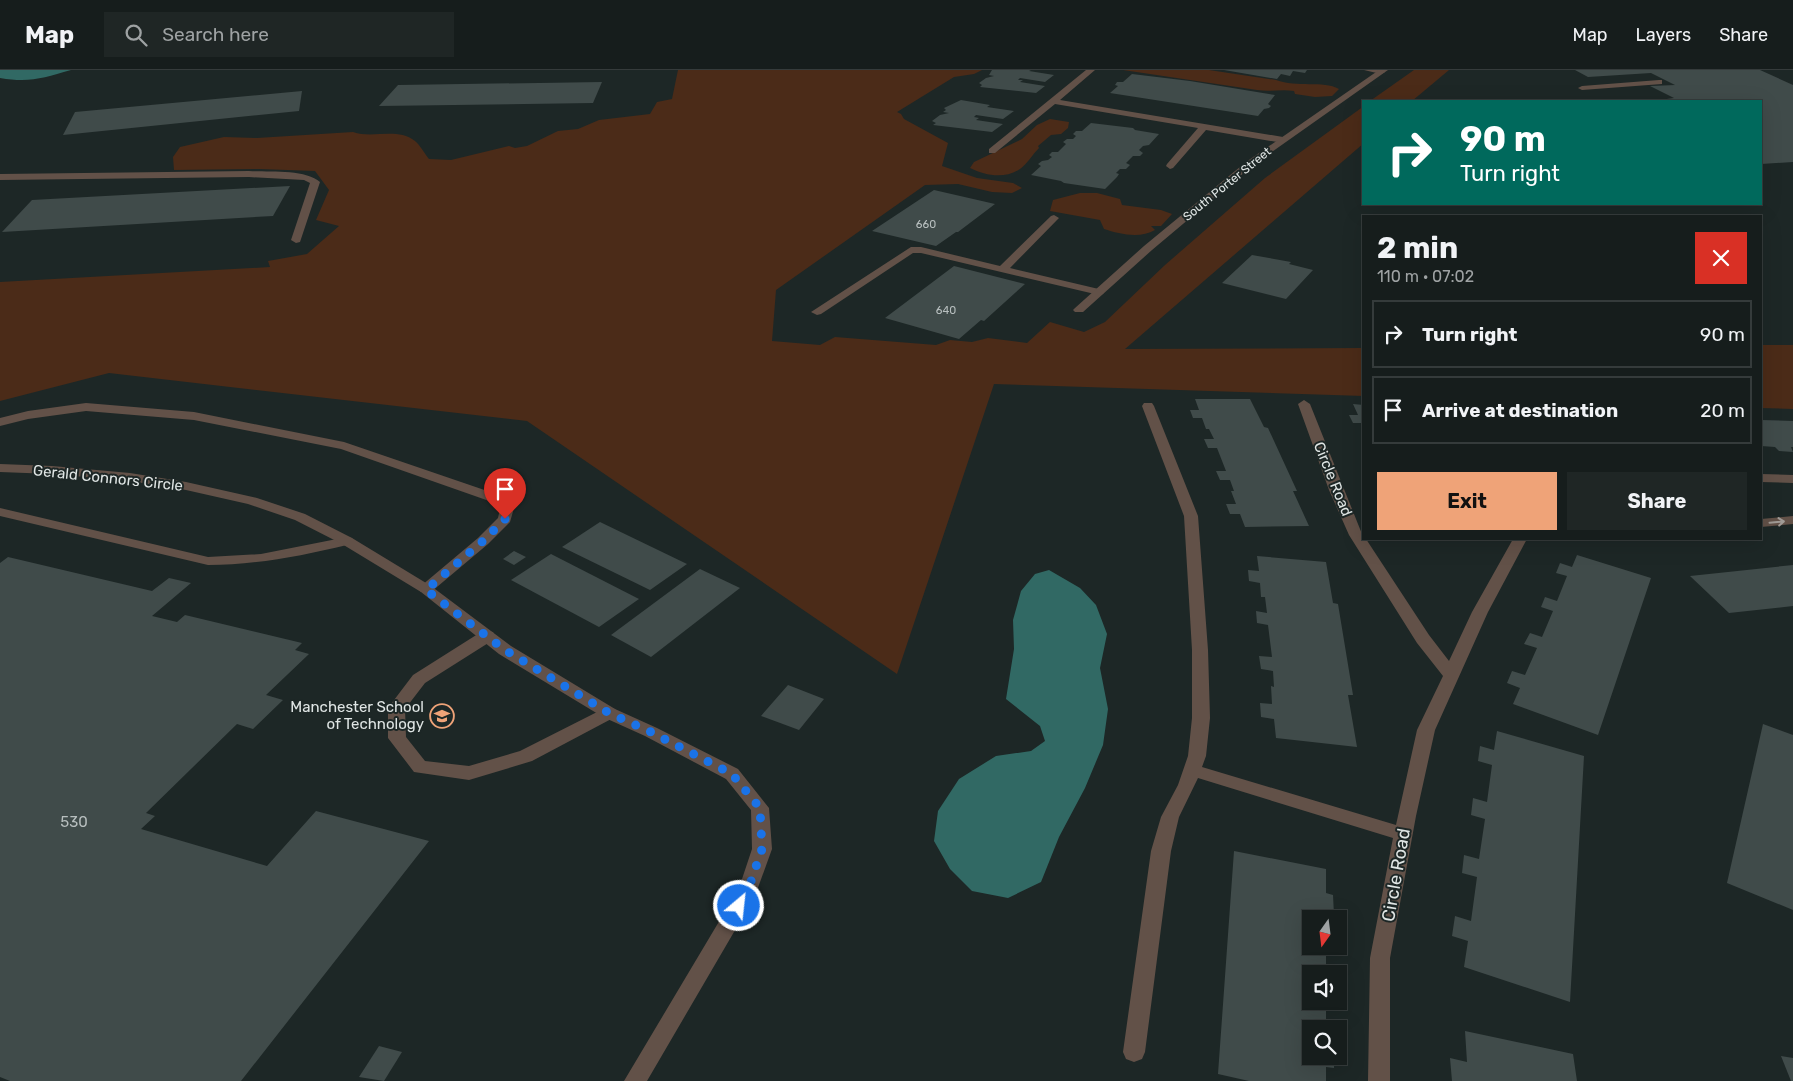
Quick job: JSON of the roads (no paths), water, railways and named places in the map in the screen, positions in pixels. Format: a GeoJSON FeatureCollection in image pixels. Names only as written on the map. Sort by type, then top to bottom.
{"type":"FeatureCollection","features":[{"type":"Feature","properties":{"kind":"street"},"geometry":{"type":"LineString","coordinates":[[992,151],[1090,70]]}},
{"type":"Feature","properties":{"kind":"street"},"geometry":{"type":"LineString","coordinates":[[1368,70],[1382,71]]}},
{"type":"Feature","properties":{"kind":"street","name":"South Porter Street"},"geometry":{"type":"LineString","coordinates":[[1079,310],[1249,164],[1382,71]]}},
{"type":"Feature","properties":{"kind":"street"},"geometry":{"type":"LineString","coordinates":[[1582,88],[1659,82]]}},
{"type":"Feature","properties":{"kind":"street"},"geometry":{"type":"LineString","coordinates":[[1053,101],[1283,140]]}},
{"type":"Feature","properties":{"kind":"street"},"geometry":{"type":"LineString","coordinates":[[1170,166],[1204,127]]}},
{"type":"Feature","properties":{"kind":"street"},"geometry":{"type":"LineString","coordinates":[[0,177],[249,174],[306,177],[315,182],[296,240]]}},
{"type":"Feature","properties":{"kind":"street"},"geometry":{"type":"LineString","coordinates":[[1004,268],[1054,218]]}},
{"type":"Feature","properties":{"kind":"street"},"geometry":{"type":"LineString","coordinates":[[817,312],[911,250],[921,250],[1004,268],[1099,292]]}},
{"type":"Feature","properties":{"kind":"street","name":"Circle Road"},"geometry":{"type":"LineString","coordinates":[[1304,404],[1336,490],[1356,535],[1423,639],[1451,676]]}},
{"type":"Feature","properties":{"kind":"street"},"geometry":{"type":"LineString","coordinates":[[1134,1052],[1161,851],[1170,817],[1197,756],[1201,708],[1200,650],[1191,516],[1148,406]]}},
{"type":"Feature","properties":{"kind":"street"},"geometry":{"type":"LineString","coordinates":[[0,422],[28,414],[86,407],[194,416],[344,446],[497,499],[507,508],[505,519],[483,541],[426,590]]}},
{"type":"Feature","properties":{"kind":"street","name":"Gerald Connors Circle"},"geometry":{"type":"LineString","coordinates":[[0,468],[62,470],[130,477],[186,486],[252,501],[300,517],[347,541],[426,590],[505,650],[609,713],[651,732],[732,774],[760,808],[762,849],[748,890],[635,1081]]}},
{"type":"Feature","properties":{"kind":"street"},"geometry":{"type":"LineString","coordinates":[[1762,478],[1793,478]]}},
{"type":"Feature","properties":{"kind":"street"},"geometry":{"type":"LineString","coordinates":[[0,512],[208,561],[230,561],[300,552],[347,541]]}},
{"type":"Feature","properties":{"kind":"street"},"geometry":{"type":"LineString","coordinates":[[1762,523],[1793,520]]}},
{"type":"Feature","properties":{"kind":"street","name":"Circle Road"},"geometry":{"type":"LineString","coordinates":[[1379,1081],[1380,958],[1403,834],[1426,730],[1480,612],[1519,540]]}},
{"type":"Feature","properties":{"kind":"street"},"geometry":{"type":"LineString","coordinates":[[487,636],[419,679],[396,708],[398,738],[420,767],[469,773],[526,756],[609,713]]}},
{"type":"Feature","properties":{"kind":"street"},"geometry":{"type":"LineString","coordinates":[[1192,770],[1403,834]]}},
{"type":"Feature","properties":{"kind":"water"},"geometry":{"type":"Polygon","coordinates":[[[0,70],[71,70],[44,77],[20,80],[0,78],[0,70]]]}},
{"type":"Feature","properties":{"kind":"water"},"geometry":{"type":"Polygon","coordinates":[[[1049,570],[1080,588],[1096,605],[1107,634],[1100,668],[1108,709],[1103,745],[1085,788],[1059,837],[1041,882],[1008,898],[972,891],[950,869],[934,841],[938,811],[959,779],[996,756],[1031,751],[1045,741],[1040,726],[1006,699],[1014,649],[1013,620],[1021,591],[1035,574],[1049,570]]]}},
{"type":"Feature","properties":{"kind":"place","name":"Manchester School of Technology"},"geometry":{"type":"Point","coordinates":[442,716]}}]}
